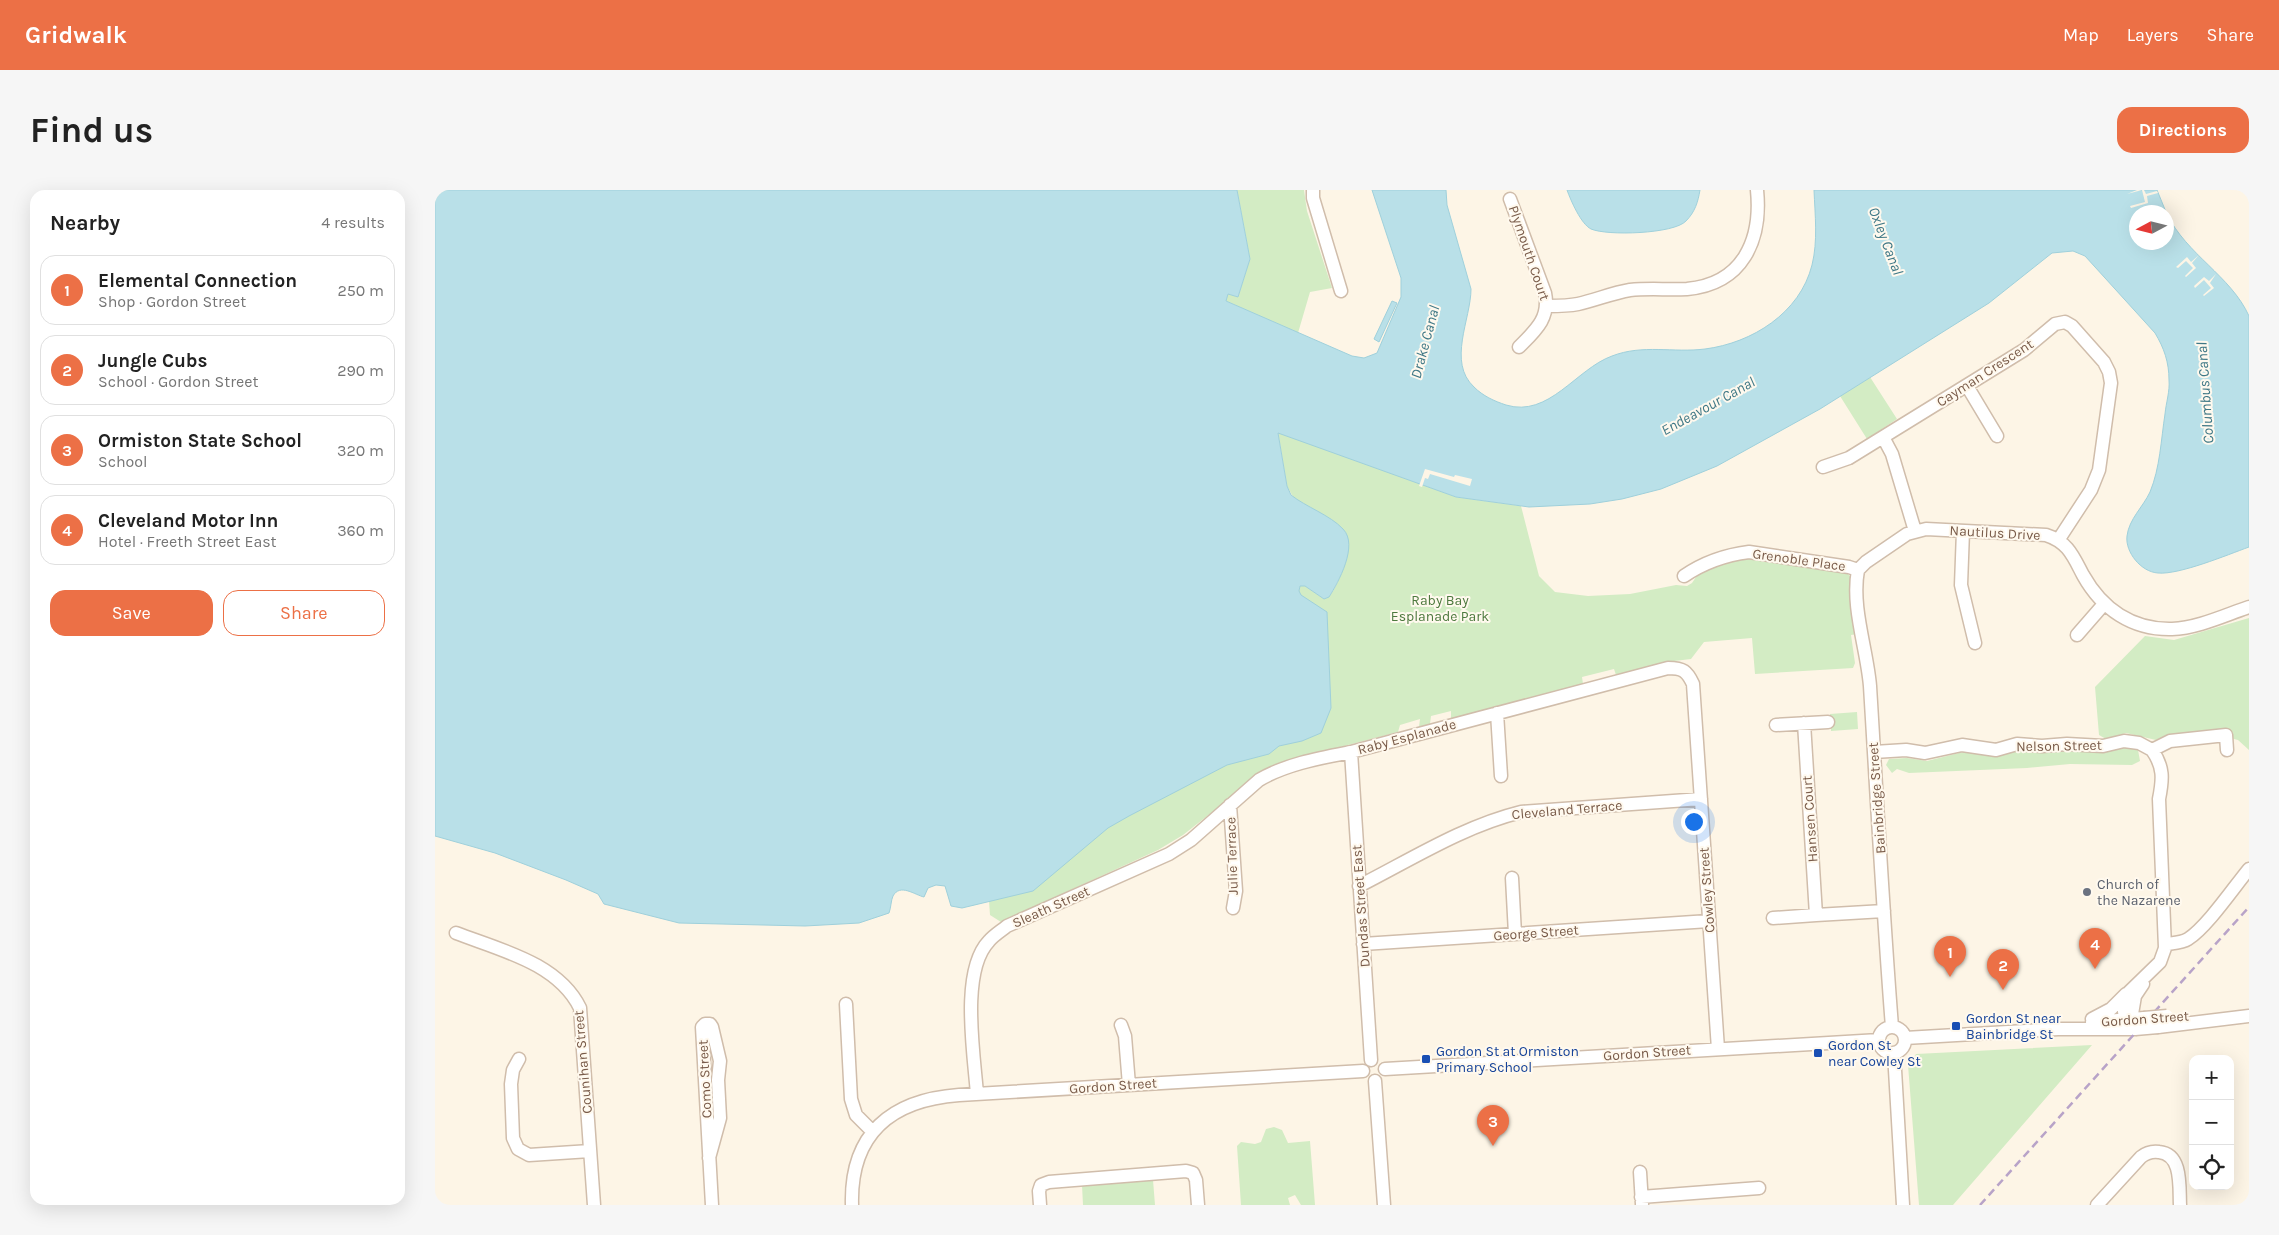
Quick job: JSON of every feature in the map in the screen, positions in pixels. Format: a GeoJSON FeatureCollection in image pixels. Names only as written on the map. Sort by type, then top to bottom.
{"type":"FeatureCollection","features":[{"type":"Feature","properties":{"kind":"street"},"geometry":{"type":"LineString","coordinates":[[1313,190],[1313,198],[1341,291]]}},
{"type":"Feature","properties":{"kind":"street","name":"Plymouth Court"},"geometry":{"type":"LineString","coordinates":[[1548,306],[1577,304],[1620,292],[1643,289],[1687,289],[1719,280],[1735,270],[1750,249],[1757,224],[1757,190]]}},
{"type":"Feature","properties":{"kind":"street","name":"Plymouth Court"},"geometry":{"type":"LineString","coordinates":[[1510,199],[1545,292],[1548,306],[1543,320],[1519,347]]}},
{"type":"Feature","properties":{"kind":"street","name":"Cayman Crescent"},"geometry":{"type":"LineString","coordinates":[[1823,467],[1849,458],[2025,350],[2055,324],[2065,322],[2072,326],[2104,362],[2109,372],[2111,383],[2099,470],[2091,490],[2059,539]]}},
{"type":"Feature","properties":{"kind":"street"},"geometry":{"type":"LineString","coordinates":[[1967,386],[1997,436]]}},
{"type":"Feature","properties":{"kind":"street"},"geometry":{"type":"LineString","coordinates":[[1883,437],[1892,454],[1915,532]]}},
{"type":"Feature","properties":{"kind":"street","name":"Nautilus Drive"},"geometry":{"type":"LineString","coordinates":[[1859,570],[1866,562],[1907,534],[1926,529],[2046,535],[2059,539],[2069,549],[2091,590],[2104,604],[2136,623],[2173,629],[2193,626],[2249,608]]}},
{"type":"Feature","properties":{"kind":"street"},"geometry":{"type":"LineString","coordinates":[[1963,531],[1961,585],[1975,643]]}},
{"type":"Feature","properties":{"kind":"street","name":"Grenoble Place"},"geometry":{"type":"LineString","coordinates":[[1683,576],[1700,565],[1735,554],[1749,552],[1859,570]]}},
{"type":"Feature","properties":{"kind":"street","name":"Bainbridge Street"},"geometry":{"type":"LineString","coordinates":[[1859,570],[1857,579],[1869,683],[1892,1026]]}},
{"type":"Feature","properties":{"kind":"street"},"geometry":{"type":"LineString","coordinates":[[2077,635],[2104,604]]}},
{"type":"Feature","properties":{"kind":"street","name":"Raby Esplanade"},"geometry":{"type":"LineString","coordinates":[[1150,863],[1191,840],[1259,780],[1269,774],[1325,757],[1351,752],[1668,668],[1679,668],[1688,673]]}},
{"type":"Feature","properties":{"kind":"street","name":"Cowley Street"},"geometry":{"type":"LineString","coordinates":[[1688,673],[1693,684],[1717,1049]]}},
{"type":"Feature","properties":{"kind":"street"},"geometry":{"type":"LineString","coordinates":[[1497,713],[1501,776]]}},
{"type":"Feature","properties":{"kind":"street"},"geometry":{"type":"LineString","coordinates":[[1776,725],[1828,722]]}},
{"type":"Feature","properties":{"kind":"street","name":"Hansen Court"},"geometry":{"type":"LineString","coordinates":[[1804,723],[1816,915]]}},
{"type":"Feature","properties":{"kind":"street"},"geometry":{"type":"LineString","coordinates":[[2083,1023],[2104,1014],[2148,975],[2161,960],[2165,940],[2159,799],[2163,778],[2160,762],[2152,750],[2170,741],[2226,735],[2227,750]]}},
{"type":"Feature","properties":{"kind":"street","name":"Nelson Street"},"geometry":{"type":"LineString","coordinates":[[1874,752],[1906,750],[1925,753],[1962,746],[1996,750],[2017,744],[2103,746],[2124,741],[2139,743],[2152,750]]}},
{"type":"Feature","properties":{"kind":"street","name":"Dundas Street East"},"geometry":{"type":"LineString","coordinates":[[1351,752],[1371,1060]]}},
{"type":"Feature","properties":{"kind":"street","name":"Cleveland Terrace"},"geometry":{"type":"LineString","coordinates":[[1359,886],[1476,826],[1497,818],[1521,812],[1701,799]]}},
{"type":"Feature","properties":{"kind":"street","name":"Julie Terrace"},"geometry":{"type":"LineString","coordinates":[[1230,805],[1236,891],[1233,908]]}},
{"type":"Feature","properties":{"kind":"street","name":"Sleath Street"},"geometry":{"type":"LineString","coordinates":[[977,1094],[971,985],[977,962],[988,941],[1007,926],[1150,863]]}},
{"type":"Feature","properties":{"kind":"street"},"geometry":{"type":"LineString","coordinates":[[2165,940],[2186,940],[2198,930],[2249,869]]}},
{"type":"Feature","properties":{"kind":"street"},"geometry":{"type":"LineString","coordinates":[[1512,878],[1515,934]]}},
{"type":"Feature","properties":{"kind":"street"},"geometry":{"type":"LineString","coordinates":[[1773,918],[1884,911]]}},
{"type":"Feature","properties":{"kind":"street","name":"George Street"},"geometry":{"type":"LineString","coordinates":[[1363,944],[1709,922]]}},
{"type":"Feature","properties":{"kind":"street","name":"Counihan Street"},"geometry":{"type":"LineString","coordinates":[[456,933],[543,968],[573,994],[580,1008],[593,1205]]}},
{"type":"Feature","properties":{"kind":"street"},"geometry":{"type":"LineString","coordinates":[[2133,1023],[2132,1005],[2135,996],[2148,975]]}},
{"type":"Feature","properties":{"kind":"street"},"geometry":{"type":"LineString","coordinates":[[2128,992],[2123,1003],[2133,1023]]}},
{"type":"Feature","properties":{"kind":"street"},"geometry":{"type":"LineString","coordinates":[[846,1004],[851,1099],[856,1115],[873,1132]]}},
{"type":"Feature","properties":{"kind":"street","name":"Gordon Street"},"geometry":{"type":"LineString","coordinates":[[1905,1038],[2133,1023],[2167,1016],[2233,1017]]}},
{"type":"Feature","properties":{"kind":"street","name":"Gordon Street"},"geometry":{"type":"LineString","coordinates":[[2058,1029],[2083,1023],[2133,1023],[2158,1027],[2249,1016]]}},
{"type":"Feature","properties":{"kind":"street","name":"Como Street"},"geometry":{"type":"LineString","coordinates":[[709,1158],[720,1118],[718,1080],[720,1061],[712,1027],[710,1024],[705,1024],[702,1027],[711,1205]]}},
{"type":"Feature","properties":{"kind":"street"},"geometry":{"type":"LineString","coordinates":[[1121,1025],[1125,1036],[1129,1085]]}},
{"type":"Feature","properties":{"kind":"street"},"geometry":{"type":"LineString","coordinates":[[1892,1026],[1902,1031],[1905,1038],[1903,1048],[1894,1053],[1882,1049],[1879,1040],[1884,1029],[1892,1026]]}},
{"type":"Feature","properties":{"kind":"street","name":"Gordon Street"},"geometry":{"type":"LineString","coordinates":[[1385,1069],[1879,1040]]}},
{"type":"Feature","properties":{"kind":"street"},"geometry":{"type":"LineString","coordinates":[[1894,1053],[1903,1205]]}},
{"type":"Feature","properties":{"kind":"street"},"geometry":{"type":"LineString","coordinates":[[519,1059],[513,1070],[511,1084],[513,1138],[518,1149],[529,1155],[590,1151]]}},
{"type":"Feature","properties":{"kind":"street"},"geometry":{"type":"LineString","coordinates":[[1371,1060],[1380,1061],[1385,1069],[1382,1079],[1375,1081],[1366,1077],[1363,1071],[1365,1064],[1371,1060]]}},
{"type":"Feature","properties":{"kind":"street","name":"Gordon Street"},"geometry":{"type":"LineString","coordinates":[[852,1205],[853,1176],[861,1151],[873,1132],[888,1118],[917,1101],[943,1096],[1363,1071]]}},
{"type":"Feature","properties":{"kind":"street"},"geometry":{"type":"LineString","coordinates":[[1375,1081],[1384,1205]]}},
{"type":"Feature","properties":{"kind":"street"},"geometry":{"type":"LineString","coordinates":[[2097,1205],[2145,1154],[2163,1152],[2173,1160],[2177,1168],[2180,1205]]}},
{"type":"Feature","properties":{"kind":"street"},"geometry":{"type":"LineString","coordinates":[[1039,1205],[1041,1185],[1049,1182],[1187,1171],[1193,1174],[1196,1180],[1198,1205]]}},
{"type":"Feature","properties":{"kind":"street"},"geometry":{"type":"LineString","coordinates":[[1640,1172],[1641,1201],[1759,1188]]}},
{"type":"Feature","properties":{"kind":"green space"},"geometry":{"type":"Polygon","coordinates":[[[1237,190],[1304,190],[1307,211],[1332,288],[1310,292],[1298,333],[1226,301],[1228,294],[1238,297],[1250,259],[1237,190]]]}},
{"type":"Feature","properties":{"kind":"green space"},"geometry":{"type":"Polygon","coordinates":[[[1870,377],[1897,419],[1867,439],[1840,396],[1870,377]]]}},
{"type":"Feature","properties":{"kind":"green space","name":"Raby Bay Esplanade Park"},"geometry":{"type":"Polygon","coordinates":[[[1278,432],[1456,497],[1521,506],[1539,576],[1555,592],[1588,596],[1630,594],[1676,585],[1687,586],[1692,583],[1700,571],[1746,556],[1844,570],[1851,577],[1858,634],[1851,635],[1855,663],[1853,668],[1755,674],[1752,638],[1704,642],[1691,659],[1666,662],[1616,675],[1614,669],[1582,677],[1583,684],[1451,719],[1451,711],[1431,716],[1430,724],[1419,727],[1420,719],[1400,725],[1398,732],[1325,751],[1267,769],[1183,835],[1158,850],[1001,922],[990,915],[989,901],[971,906],[1299,591],[1300,586],[1305,586],[1324,599],[1333,591],[1339,579],[1287,486],[1278,432]]]}},
{"type":"Feature","properties":{"kind":"green space"},"geometry":{"type":"Polygon","coordinates":[[[2249,618],[2249,750],[2238,740],[2230,738],[2168,735],[2156,740],[2126,733],[2106,739],[2099,735],[2095,687],[2145,636],[2174,640],[2249,618]]]}},
{"type":"Feature","properties":{"kind":"green space"},"geometry":{"type":"Polygon","coordinates":[[[1857,712],[1858,729],[1831,731],[1830,714],[1857,712]]]}},
{"type":"Feature","properties":{"kind":"green space"},"geometry":{"type":"Polygon","coordinates":[[[2132,746],[2138,750],[2140,761],[2132,765],[2070,764],[2027,768],[1909,773],[1897,769],[1892,773],[1886,765],[1889,759],[1907,758],[1927,761],[1963,752],[1993,756],[2017,751],[2132,746]]]}},
{"type":"Feature","properties":{"kind":"green space"},"geometry":{"type":"Polygon","coordinates":[[[2092,1045],[1953,1205],[1919,1205],[1908,1065],[1916,1054],[2092,1045]]]}},
{"type":"Feature","properties":{"kind":"green space"},"geometry":{"type":"Polygon","coordinates":[[[1274,1127],[1282,1130],[1288,1143],[1310,1141],[1315,1205],[1301,1205],[1295,1195],[1288,1198],[1290,1205],[1241,1205],[1237,1146],[1241,1142],[1255,1144],[1261,1142],[1266,1129],[1274,1127]]]}},
{"type":"Feature","properties":{"kind":"green space"},"geometry":{"type":"Polygon","coordinates":[[[1153,1180],[1155,1205],[1083,1205],[1082,1185],[1153,1180]]]}},
{"type":"Feature","properties":{"kind":"water"},"geometry":{"type":"Polygon","coordinates":[[[435,190],[1237,190],[1250,259],[1238,297],[1228,294],[1226,301],[1352,356],[1364,358],[1377,353],[1401,297],[1401,278],[1372,190],[1446,190],[1447,205],[1471,289],[1461,353],[1466,377],[1474,387],[1489,398],[1506,405],[1521,407],[1536,405],[1549,399],[1599,362],[1612,356],[1635,350],[1693,350],[1723,346],[1740,340],[1772,323],[1797,298],[1806,282],[1812,265],[1816,237],[1814,190],[2157,190],[2163,205],[2129,205],[2129,250],[2174,250],[2174,226],[2185,241],[2231,289],[2249,316],[2249,547],[2203,564],[2178,571],[2158,573],[2152,572],[2140,565],[2131,554],[2127,542],[2128,530],[2150,492],[2158,464],[2169,388],[2167,361],[2155,333],[2085,256],[2073,251],[2052,253],[1989,303],[1820,409],[1717,466],[1661,489],[1622,499],[1590,504],[1529,507],[1456,497],[1278,433],[1287,486],[1291,495],[1338,524],[1347,536],[1349,544],[1342,574],[1329,597],[1324,599],[1305,586],[1300,586],[1299,591],[1301,595],[1327,612],[1331,708],[1321,733],[1302,741],[1279,746],[1269,754],[1227,765],[1129,816],[1108,828],[1033,891],[962,908],[951,906],[945,886],[936,885],[928,888],[924,897],[900,890],[893,896],[889,913],[859,923],[805,926],[679,923],[604,904],[598,894],[566,880],[495,853],[435,836],[435,190]]]}},
{"type":"Feature","properties":{"kind":"water"},"geometry":{"type":"Polygon","coordinates":[[[1567,190],[1700,190],[1694,210],[1686,221],[1679,225],[1655,231],[1611,233],[1591,229],[1587,226],[1577,212],[1567,190]]]}},
{"type":"Feature","properties":{"kind":"water"},"geometry":{"type":"Polygon","coordinates":[[[1392,301],[1397,303],[1379,342],[1374,339],[1392,301]]]}},
{"type":"Feature","properties":{"kind":"pier"},"geometry":{"type":"Polygon","coordinates":[[[2142,190],[2146,194],[2157,191],[2158,193],[2147,196],[2148,203],[2134,205],[2145,202],[2142,190]]]}},
{"type":"Feature","properties":{"kind":"pier"},"geometry":{"type":"Polygon","coordinates":[[[2199,255],[2192,263],[2196,268],[2186,277],[2193,268],[2186,261],[2178,268],[2176,267],[2187,257],[2191,262],[2199,255]]]}},
{"type":"Feature","properties":{"kind":"pier"},"geometry":{"type":"Polygon","coordinates":[[[2216,274],[2210,283],[2214,288],[2204,296],[2211,288],[2204,280],[2195,288],[2194,286],[2204,277],[2209,281],[2216,274]]]}},
{"type":"Feature","properties":{"kind":"pier"},"geometry":{"type":"Polygon","coordinates":[[[1425,469],[1454,477],[1455,475],[1472,479],[1470,486],[1430,474],[1428,479],[1425,478],[1422,487],[1419,486],[1425,469]]]}},
{"type":"Feature","properties":{"kind":"railway"},"geometry":{"type":"LineString","coordinates":[[1980,1205],[2249,907]]}},
{"type":"Feature","properties":{"kind":"place","name":"Church of the Nazarene"},"geometry":{"type":"Point","coordinates":[2087,892]}},
{"type":"Feature","properties":{"kind":"place","name":"Cleveland Motor Inn"},"geometry":{"type":"Point","coordinates":[2095,969]}},
{"type":"Feature","properties":{"kind":"place","name":"Elemental Connection"},"geometry":{"type":"Point","coordinates":[1950,977]}},
{"type":"Feature","properties":{"kind":"place","name":"Jungle Cubs"},"geometry":{"type":"Point","coordinates":[2003,990]}},
{"type":"Feature","properties":{"kind":"place","name":"Gordon St near Bainbridge St"},"geometry":{"type":"Point","coordinates":[1956,1026]}},
{"type":"Feature","properties":{"kind":"place","name":"Gordon St near Cowley St"},"geometry":{"type":"Point","coordinates":[1818,1053]}},
{"type":"Feature","properties":{"kind":"place","name":"Gordon St at Ormiston Primary School"},"geometry":{"type":"Point","coordinates":[1426,1059]}},
{"type":"Feature","properties":{"kind":"place","name":"Ormiston State School"},"geometry":{"type":"Point","coordinates":[1493,1146]}},
{"type":"Feature","properties":{"kind":"water label","name":"Oxley Canal"},"geometry":{"type":"Point","coordinates":[1886,241]}},
{"type":"Feature","properties":{"kind":"water label","name":"Drake Canal"},"geometry":{"type":"Point","coordinates":[1425,342]}},
{"type":"Feature","properties":{"kind":"water label","name":"Columbus Canal"},"geometry":{"type":"Point","coordinates":[2205,393]}},
{"type":"Feature","properties":{"kind":"water label","name":"Endeavour Canal"},"geometry":{"type":"Point","coordinates":[1708,406]}}]}
